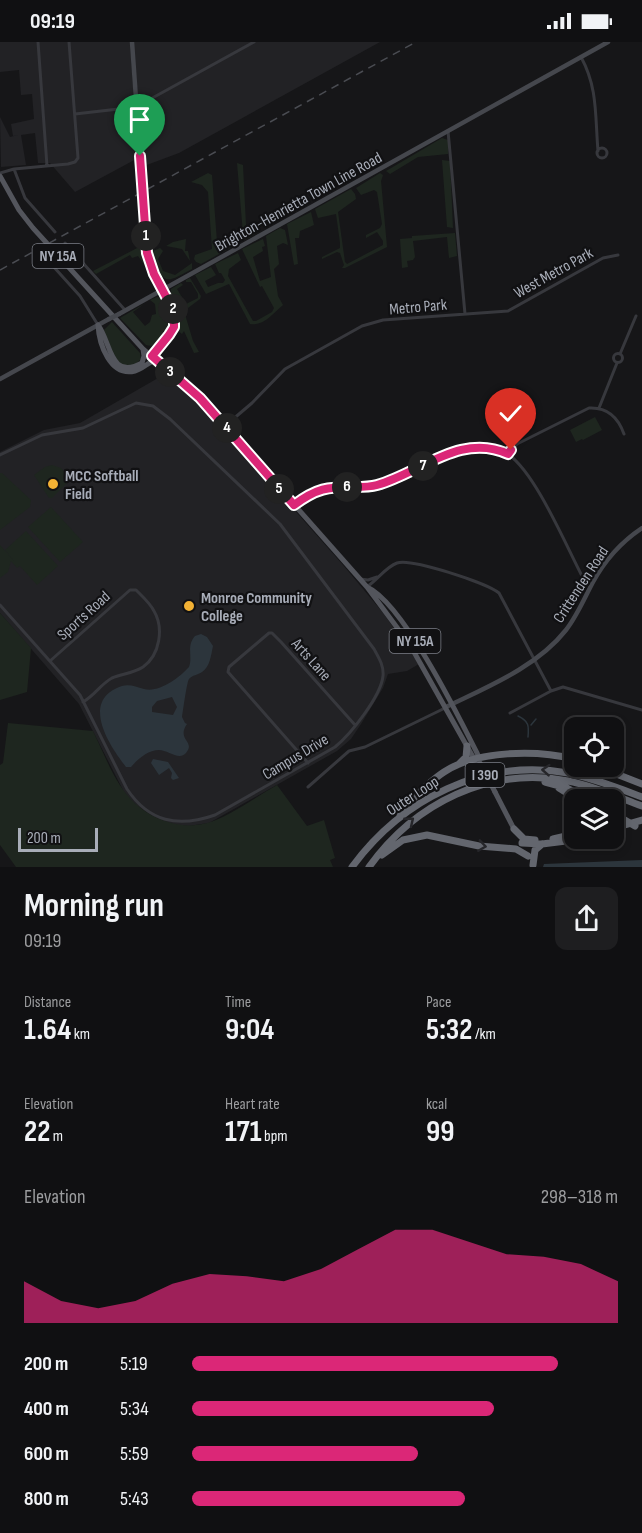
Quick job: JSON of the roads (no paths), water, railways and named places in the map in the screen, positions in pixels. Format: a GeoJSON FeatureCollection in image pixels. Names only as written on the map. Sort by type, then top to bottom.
{"type":"FeatureCollection","features":[{"type":"Feature","properties":{"kind":"highway"},"geometry":{"type":"LineString","coordinates":[[353,866],[385,826],[435,778],[465,758],[467,746]]}},
{"type":"Feature","properties":{"kind":"highway"},"geometry":{"type":"LineString","coordinates":[[454,766],[504,754],[528,753],[564,758]]}},
{"type":"Feature","properties":{"kind":"highway","name":"Outer Loop"},"geometry":{"type":"LineString","coordinates":[[353,866],[383,832],[414,807],[449,787],[486,775],[520,770],[560,772],[589,778],[642,797]]}},
{"type":"Feature","properties":{"kind":"highway"},"geometry":{"type":"LineString","coordinates":[[622,777],[642,785]]}},
{"type":"Feature","properties":{"kind":"highway","name":"Outer Loop"},"geometry":{"type":"LineString","coordinates":[[371,865],[395,835],[433,805],[459,792],[501,780],[545,778],[588,786],[642,806]]}},
{"type":"Feature","properties":{"kind":"highway"},"geometry":{"type":"LineString","coordinates":[[459,792],[497,783],[530,782],[556,784],[566,789]]}},
{"type":"Feature","properties":{"kind":"highway"},"geometry":{"type":"LineString","coordinates":[[530,782],[555,786],[564,791]]}},
{"type":"Feature","properties":{"kind":"highway"},"geometry":{"type":"LineString","coordinates":[[624,820],[638,828]]}},
{"type":"Feature","properties":{"kind":"highway"},"geometry":{"type":"LineString","coordinates":[[624,825],[642,820]]}},
{"type":"Feature","properties":{"kind":"highway"},"geometry":{"type":"LineString","coordinates":[[514,829],[521,837],[528,840],[564,836]]}},
{"type":"Feature","properties":{"kind":"highway"},"geometry":{"type":"LineString","coordinates":[[371,865],[401,841],[427,834],[484,847],[512,848],[531,856]]}},
{"type":"Feature","properties":{"kind":"highway"},"geometry":{"type":"LineString","coordinates":[[522,843],[542,844],[564,841]]}},
{"type":"Feature","properties":{"kind":"highway"},"geometry":{"type":"LineString","coordinates":[[531,856],[542,844]]}},
{"type":"Feature","properties":{"kind":"highway"},"geometry":{"type":"LineString","coordinates":[[531,856],[534,866]]}},
{"type":"Feature","properties":{"kind":"main road","name":"NY 15A"},"geometry":{"type":"LineString","coordinates":[[0,174],[19,210],[33,228],[143,349],[192,391],[225,426],[366,587],[374,590],[403,625],[426,659],[467,746]]}},
{"type":"Feature","properties":{"kind":"main road"},"geometry":{"type":"LineString","coordinates":[[98,325],[103,331],[111,356],[120,365],[126,367],[142,363],[143,349]]}},
{"type":"Feature","properties":{"kind":"main road"},"geometry":{"type":"LineString","coordinates":[[98,325],[107,358],[116,367],[128,372],[136,371],[154,358]]}},
{"type":"Feature","properties":{"kind":"main road","name":"NY 15A"},"geometry":{"type":"LineString","coordinates":[[449,706],[478,755],[514,829],[531,856]]}},
{"type":"Feature","properties":{"kind":"main road"},"geometry":{"type":"LineString","coordinates":[[467,746],[473,757],[479,761]]}},
{"type":"Feature","properties":{"kind":"street"},"geometry":{"type":"LineString","coordinates":[[38,42],[47,166]]}},
{"type":"Feature","properties":{"kind":"street"},"geometry":{"type":"LineString","coordinates":[[0,174],[14,169],[68,165],[78,158],[69,42]]}},
{"type":"Feature","properties":{"kind":"street"},"geometry":{"type":"LineString","coordinates":[[132,42],[147,253],[154,274],[172,308],[175,322],[154,358]]}},
{"type":"Feature","properties":{"kind":"street"},"geometry":{"type":"LineString","coordinates":[[75,114],[136,107],[254,42]]}},
{"type":"Feature","properties":{"kind":"street","name":"Brighton-Henrietta Town Line Road"},"geometry":{"type":"LineString","coordinates":[[0,379],[608,42]]}},
{"type":"Feature","properties":{"kind":"street"},"geometry":{"type":"LineString","coordinates":[[581,57],[589,72],[593,87],[598,150]]}},
{"type":"Feature","properties":{"kind":"street","name":"Metro Park"},"geometry":{"type":"LineString","coordinates":[[225,426],[252,403],[285,369],[362,326],[383,320],[465,314],[448,131]]}},
{"type":"Feature","properties":{"kind":"street"},"geometry":{"type":"LineString","coordinates":[[14,169],[25,198],[55,232]]}},
{"type":"Feature","properties":{"kind":"street"},"geometry":{"type":"LineString","coordinates":[[65,243],[125,310]]}},
{"type":"Feature","properties":{"kind":"street"},"geometry":{"type":"LineString","coordinates":[[43,255],[80,296],[98,325]]}},
{"type":"Feature","properties":{"kind":"street","name":"West Metro Park"},"geometry":{"type":"LineString","coordinates":[[465,314],[510,310],[603,258],[618,255]]}},
{"type":"Feature","properties":{"kind":"street"},"geometry":{"type":"LineString","coordinates":[[617,363],[614,361],[614,356],[620,354],[636,316]]}},
{"type":"Feature","properties":{"kind":"street"},"geometry":{"type":"LineString","coordinates":[[599,408],[617,363],[622,361],[623,357],[620,354]]}},
{"type":"Feature","properties":{"kind":"street","name":"Campus Drive"},"geometry":{"type":"LineString","coordinates":[[0,456],[42,435],[82,428],[136,403],[146,403],[160,411],[280,524],[374,649],[383,668],[381,687],[355,725],[335,747],[215,815],[186,822],[165,819],[148,811],[134,800],[80,695],[0,605]]}},
{"type":"Feature","properties":{"kind":"street"},"geometry":{"type":"LineString","coordinates":[[508,454],[514,446],[589,408],[599,408],[614,416],[624,434]]}},
{"type":"Feature","properties":{"kind":"street"},"geometry":{"type":"LineString","coordinates":[[296,506],[313,492],[326,487],[379,485],[456,451],[470,447],[487,448],[508,454],[523,469],[536,488],[581,574],[592,583]]}},
{"type":"Feature","properties":{"kind":"street","name":"Crittenden Road"},"geometry":{"type":"LineString","coordinates":[[449,706],[534,660],[551,646],[567,629],[592,583],[614,552],[642,528]]}},
{"type":"Feature","properties":{"kind":"street"},"geometry":{"type":"LineString","coordinates":[[366,587],[394,564],[409,562],[490,587],[499,593],[551,691]]}},
{"type":"Feature","properties":{"kind":"street"},"geometry":{"type":"LineString","coordinates":[[359,579],[368,580],[384,573]]}},
{"type":"Feature","properties":{"kind":"street","name":"Sports Road"},"geometry":{"type":"LineString","coordinates":[[50,660],[132,589],[141,595],[157,616],[159,639],[157,650],[144,666],[111,679],[93,697],[83,702]]}},
{"type":"Feature","properties":{"kind":"street","name":"Arts Lane"},"geometry":{"type":"LineString","coordinates":[[308,763],[229,674],[229,667],[269,633],[272,633],[355,725]]}},
{"type":"Feature","properties":{"kind":"street"},"geometry":{"type":"LineString","coordinates":[[510,713],[560,687],[570,687],[642,710]]}},
{"type":"Feature","properties":{"kind":"street"},"geometry":{"type":"LineString","coordinates":[[308,787],[349,752],[372,744],[449,706]]}},
{"type":"Feature","properties":{"kind":"waterway"},"geometry":{"type":"LineString","coordinates":[[518,716],[528,724],[528,737]]}},
{"type":"Feature","properties":{"kind":"waterway"},"geometry":{"type":"LineString","coordinates":[[531,725],[536,719]]}},
{"type":"Feature","properties":{"kind":"railway"},"geometry":{"type":"LineString","coordinates":[[0,270],[416,42]]}},
{"type":"Feature","properties":{"kind":"place","name":"MCC Softball Field"},"geometry":{"type":"Point","coordinates":[53,484]}},
{"type":"Feature","properties":{"kind":"place","name":"Monroe Community College"},"geometry":{"type":"Point","coordinates":[189,606]}}]}
